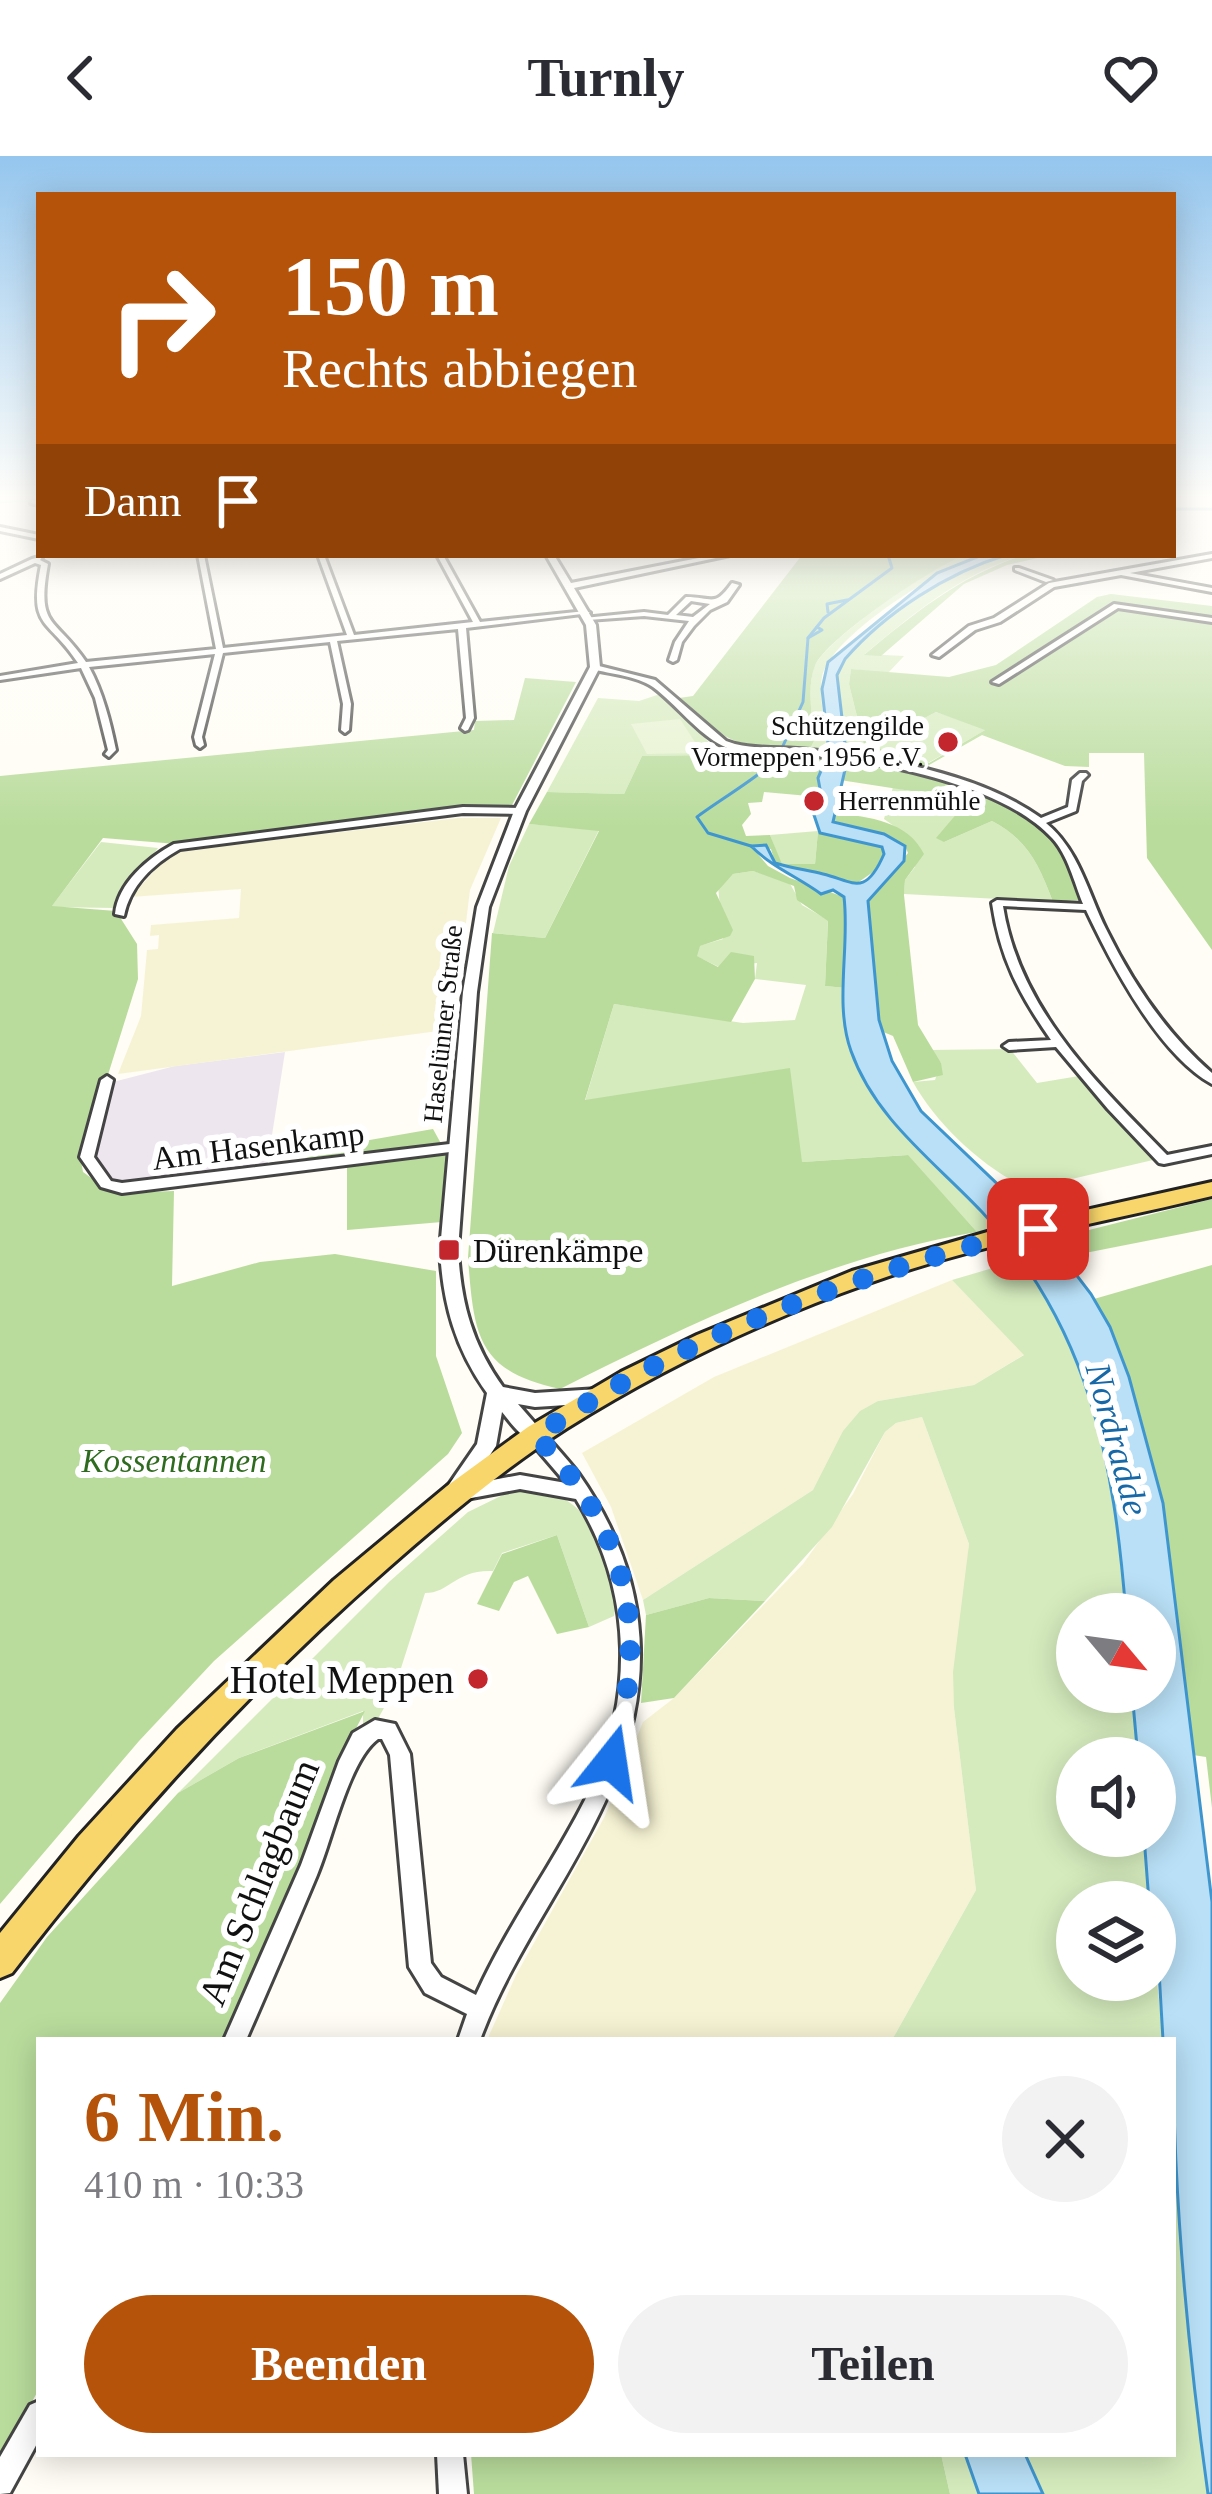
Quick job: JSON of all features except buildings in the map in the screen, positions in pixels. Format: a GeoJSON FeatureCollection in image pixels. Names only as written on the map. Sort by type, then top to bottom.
{"type":"FeatureCollection","features":[{"type":"Feature","properties":{"kind":"main road"},"geometry":{"type":"LineString","coordinates":[[0,1961],[103,1831],[299,1628],[454,1497],[536,1436],[704,1343],[822,1292],[926,1256],[1212,1189]]}},
{"type":"Feature","properties":{"kind":"street"},"geometry":{"type":"LineString","coordinates":[[39,609],[84,665],[98,695],[112,750],[109,754]]}},
{"type":"Feature","properties":{"kind":"street"},"geometry":{"type":"LineString","coordinates":[[200,745],[198,736],[220,651],[212,609]]}},
{"type":"Feature","properties":{"kind":"street"},"geometry":{"type":"LineString","coordinates":[[341,609],[351,637]]}},
{"type":"Feature","properties":{"kind":"street"},"geometry":{"type":"LineString","coordinates":[[470,609],[478,624]]}},
{"type":"Feature","properties":{"kind":"street"},"geometry":{"type":"LineString","coordinates":[[584,609],[594,633],[595,667],[652,682],[723,743],[932,774],[1040,822],[1061,844],[1144,1008],[1163,1034],[1212,1080]]}},
{"type":"Feature","properties":{"kind":"street"},"geometry":{"type":"LineString","coordinates":[[670,617],[678,609]]}},
{"type":"Feature","properties":{"kind":"street"},"geometry":{"type":"LineString","coordinates":[[673,660],[674,649],[707,609]]}},
{"type":"Feature","properties":{"kind":"street"},"geometry":{"type":"LineString","coordinates":[[936,655],[972,628],[1013,609]]}},
{"type":"Feature","properties":{"kind":"street"},"geometry":{"type":"LineString","coordinates":[[996,682],[1112,609]]}},
{"type":"Feature","properties":{"kind":"street"},"geometry":{"type":"LineString","coordinates":[[1138,609],[1212,620]]}},
{"type":"Feature","properties":{"kind":"street"},"geometry":{"type":"LineString","coordinates":[[0,678],[478,624],[587,615],[696,620]]}},
{"type":"Feature","properties":{"kind":"street"},"geometry":{"type":"LineString","coordinates":[[462,626],[470,718],[464,728]]}},
{"type":"Feature","properties":{"kind":"street"},"geometry":{"type":"LineString","coordinates":[[332,639],[344,681],[349,724],[345,730]]}},
{"type":"Feature","properties":{"kind":"street","name":"Haselünner Straße"},"geometry":{"type":"LineString","coordinates":[[536,1436],[476,1368],[460,1335],[450,1292],[458,1147],[475,945],[497,864],[595,667]]}},
{"type":"Feature","properties":{"kind":"street"},"geometry":{"type":"LineString","coordinates":[[1040,822],[1073,809],[1077,780],[1083,775]]}},
{"type":"Feature","properties":{"kind":"street"},"geometry":{"type":"LineString","coordinates":[[120,914],[122,899],[163,852],[178,846],[463,810],[520,811]]}},
{"type":"Feature","properties":{"kind":"street"},"geometry":{"type":"LineString","coordinates":[[1090,907],[997,903],[1012,963],[1059,1043],[1164,1160],[1212,1150]]}},
{"type":"Feature","properties":{"kind":"street"},"geometry":{"type":"LineString","coordinates":[[1009,1046],[1059,1043]]}},
{"type":"Feature","properties":{"kind":"street","name":"Am Hasenkamp"},"geometry":{"type":"LineString","coordinates":[[106,1080],[87,1157],[106,1184],[122,1188],[458,1147]]}},
{"type":"Feature","properties":{"kind":"street"},"geometry":{"type":"LineString","coordinates":[[454,1497],[486,1446],[496,1393],[535,1400],[602,1396]]}},
{"type":"Feature","properties":{"kind":"street"},"geometry":{"type":"LineString","coordinates":[[470,2037],[479,2008],[596,1801],[625,1718],[631,1680],[628,1594],[602,1521],[536,1436]]}},
{"type":"Feature","properties":{"kind":"street"},"geometry":{"type":"LineString","coordinates":[[454,1497],[520,1482],[581,1493]]}},
{"type":"Feature","properties":{"kind":"street","name":"Am Schlagbaum"},"geometry":{"type":"LineString","coordinates":[[236,2037],[310,1868],[349,1761],[360,1740],[375,1730],[388,1731],[400,1754],[420,1967],[433,1985],[479,2008]]}},
{"type":"Feature","properties":{"kind":"street"},"geometry":{"type":"LineString","coordinates":[[0,2483],[36,2419]]}},
{"type":"Feature","properties":{"kind":"street"},"geometry":{"type":"LineString","coordinates":[[450,2457],[453,2494]]}},
{"type":"Feature","properties":{"kind":"shaded area"},"geometry":{"type":"Polygon","coordinates":[[[458,818],[501,818],[470,890],[453,1029],[118,1074],[141,1016],[147,950],[158,949],[159,935],[150,936],[151,925],[239,918],[241,889],[131,897],[171,852],[458,818]]]}},
{"type":"Feature","properties":{"kind":"shaded area"},"geometry":{"type":"Polygon","coordinates":[[[285,1052],[267,1167],[119,1184],[92,1161],[113,1082],[175,1066],[285,1052]]]}},
{"type":"Feature","properties":{"kind":"shaded area"},"geometry":{"type":"Polygon","coordinates":[[[952,1280],[1025,1354],[974,1385],[878,1401],[813,1490],[643,1600],[611,1507],[582,1453],[714,1377],[952,1280]]]}},
{"type":"Feature","properties":{"kind":"shaded area"},"geometry":{"type":"Polygon","coordinates":[[[922,1417],[969,1544],[954,1708],[976,1890],[894,2037],[488,2037],[516,1975],[605,1816],[643,1722],[674,1698],[803,1564],[853,1494],[885,1432],[896,1423],[922,1417]]]}},
{"type":"Feature","properties":{"kind":"green space"},"geometry":{"type":"Polygon","coordinates":[[[760,609],[876,609],[838,639],[815,666],[810,749],[737,742],[679,698],[693,696],[760,609]]]}},
{"type":"Feature","properties":{"kind":"green space"},"geometry":{"type":"Polygon","coordinates":[[[876,609],[885,609],[830,660],[821,686],[829,752],[810,749],[815,666],[838,639],[876,609]]]}},
{"type":"Feature","properties":{"kind":"green space"},"geometry":{"type":"Polygon","coordinates":[[[902,609],[920,609],[865,654],[904,656],[888,673],[851,669],[849,684],[865,749],[862,757],[847,755],[837,675],[845,659],[902,609]]]}},
{"type":"Feature","properties":{"kind":"green space"},"geometry":{"type":"Polygon","coordinates":[[[935,609],[881,656],[864,655],[920,610],[935,609]]]}},
{"type":"Feature","properties":{"kind":"green space"},"geometry":{"type":"Polygon","coordinates":[[[1079,609],[1212,609],[1212,950],[1147,858],[1144,753],[1089,753],[1089,767],[1065,766],[982,735],[922,769],[905,764],[908,758],[929,763],[985,730],[936,712],[873,745],[889,753],[885,760],[862,757],[865,749],[849,684],[851,669],[949,677],[996,665],[1079,609]]]}},
{"type":"Feature","properties":{"kind":"green space","name":"Kossentannen"},"geometry":{"type":"Polygon","coordinates":[[[525,678],[576,682],[511,807],[463,808],[177,844],[103,838],[52,906],[116,911],[137,944],[138,979],[81,1161],[83,1172],[112,1193],[174,1191],[172,1286],[260,1262],[335,1254],[436,1271],[436,1356],[462,1433],[448,1454],[214,1661],[0,1904],[0,776],[474,730],[475,721],[514,720],[525,678]]]}},
{"type":"Feature","properties":{"kind":"green space"},"geometry":{"type":"Polygon","coordinates":[[[660,694],[722,755],[642,756],[624,794],[547,792],[598,698],[639,701],[660,694]]]}},
{"type":"Feature","properties":{"kind":"green space"},"geometry":{"type":"Polygon","coordinates":[[[936,712],[987,729],[928,763],[885,760],[871,746],[936,712]]]}},
{"type":"Feature","properties":{"kind":"green space"},"geometry":{"type":"Polygon","coordinates":[[[680,719],[702,753],[647,754],[631,724],[680,719]]]}},
{"type":"Feature","properties":{"kind":"green space"},"geometry":{"type":"Polygon","coordinates":[[[789,754],[826,759],[818,778],[820,797],[764,792],[762,802],[748,803],[751,814],[742,825],[746,836],[770,835],[782,864],[815,864],[818,831],[882,847],[884,854],[876,870],[853,886],[775,863],[771,849],[751,846],[768,866],[844,897],[846,988],[825,986],[828,921],[797,900],[794,886],[753,871],[733,874],[716,893],[733,930],[730,936],[700,946],[697,956],[718,967],[731,952],[754,956],[755,979],[731,1022],[614,1004],[585,1100],[790,1068],[802,1162],[908,1155],[977,1232],[815,1275],[712,1316],[560,1389],[511,1372],[485,1346],[478,1329],[468,1258],[492,933],[545,938],[599,831],[529,824],[547,792],[624,794],[642,756],[789,754]]]}},
{"type":"Feature","properties":{"kind":"green space"},"geometry":{"type":"Polygon","coordinates":[[[847,761],[953,784],[1005,804],[1047,833],[1058,847],[1080,900],[1053,902],[1031,855],[1015,836],[992,821],[944,842],[936,838],[959,811],[924,793],[840,780],[847,761]]]}},
{"type":"Feature","properties":{"kind":"green space"},"geometry":{"type":"Polygon","coordinates":[[[893,787],[945,800],[959,811],[944,842],[992,821],[1004,828],[1031,855],[1053,902],[904,894],[905,880],[915,867],[904,833],[884,819],[893,787]]]}},
{"type":"Feature","properties":{"kind":"green space"},"geometry":{"type":"Polygon","coordinates":[[[836,813],[898,828],[924,854],[905,880],[904,895],[918,1025],[943,1075],[913,1082],[893,1036],[881,1031],[879,1020],[868,901],[908,853],[905,846],[838,826],[833,823],[836,813]]]}},
{"type":"Feature","properties":{"kind":"green space"},"geometry":{"type":"Polygon","coordinates":[[[529,824],[599,830],[545,938],[493,933],[509,866],[529,824]]]}},
{"type":"Feature","properties":{"kind":"green space"},"geometry":{"type":"Polygon","coordinates":[[[818,831],[815,864],[781,864],[770,835],[818,831]]]}},
{"type":"Feature","properties":{"kind":"green space"},"geometry":{"type":"Polygon","coordinates":[[[101,842],[158,848],[114,908],[51,907],[101,842]]]}},
{"type":"Feature","properties":{"kind":"green space"},"geometry":{"type":"Polygon","coordinates":[[[753,871],[789,882],[802,905],[828,920],[825,986],[846,988],[848,1028],[874,1094],[918,1149],[996,1228],[977,1232],[907,1155],[802,1162],[585,1101],[614,1004],[743,1023],[795,1020],[806,985],[755,979],[757,963],[719,967],[696,956],[699,946],[723,939],[718,886],[733,874],[753,871]]]}},
{"type":"Feature","properties":{"kind":"green space"},"geometry":{"type":"Polygon","coordinates":[[[1010,1049],[1037,1083],[1079,1076],[1153,1160],[1029,1189],[979,1158],[935,1114],[913,1082],[935,1080],[941,1063],[929,1050],[1010,1049]]]}},
{"type":"Feature","properties":{"kind":"green space"},"geometry":{"type":"Polygon","coordinates":[[[433,1129],[449,1158],[442,1222],[347,1230],[347,1165],[289,1154],[433,1129]]]}},
{"type":"Feature","properties":{"kind":"green space"},"geometry":{"type":"Polygon","coordinates":[[[1212,1199],[1212,1228],[1080,1254],[1070,1240],[1081,1232],[1212,1199]]]}},
{"type":"Feature","properties":{"kind":"green space"},"geometry":{"type":"Polygon","coordinates":[[[1020,1260],[1068,1342],[1098,1429],[1109,1474],[1124,1593],[1056,1593],[1056,1713],[1134,1713],[1136,1737],[1056,1737],[1056,1857],[1146,1857],[1147,1881],[1056,1881],[1056,2001],[1159,2001],[1163,2037],[894,2037],[976,1890],[953,1672],[969,1544],[922,1417],[896,1423],[885,1432],[832,1527],[765,1601],[709,1598],[646,1615],[643,1600],[813,1490],[843,1431],[860,1411],[878,1401],[974,1385],[1024,1355],[952,1280],[1020,1260]]]}},
{"type":"Feature","properties":{"kind":"green space"},"geometry":{"type":"Polygon","coordinates":[[[1212,1265],[1212,1808],[1206,1757],[1193,1755],[1176,1593],[1151,1460],[1118,1348],[1094,1299],[1212,1265]]]}},
{"type":"Feature","properties":{"kind":"green space"},"geometry":{"type":"Polygon","coordinates":[[[513,1490],[548,1493],[583,1514],[610,1573],[614,1616],[589,1627],[557,1535],[502,1553],[493,1571],[470,1574],[425,1593],[394,1690],[375,1724],[363,1724],[363,1711],[239,1758],[178,1793],[389,1582],[468,1512],[513,1490]]]}},
{"type":"Feature","properties":{"kind":"green space"},"geometry":{"type":"Polygon","coordinates":[[[557,1535],[589,1627],[557,1634],[528,1576],[514,1582],[499,1611],[477,1604],[502,1554],[557,1535]]]}},
{"type":"Feature","properties":{"kind":"green space"},"geometry":{"type":"Polygon","coordinates":[[[709,1598],[765,1601],[674,1698],[641,1703],[646,1615],[709,1598]]]}},
{"type":"Feature","properties":{"kind":"green space"},"geometry":{"type":"Polygon","coordinates":[[[365,1711],[230,2037],[36,2037],[36,2394],[0,2460],[0,2003],[47,1937],[178,1793],[239,1758],[365,1711]]]}},
{"type":"Feature","properties":{"kind":"green space"},"geometry":{"type":"Polygon","coordinates":[[[1176,2170],[1208,2494],[950,2494],[942,2457],[1176,2457],[1176,2170]]]}},
{"type":"Feature","properties":{"kind":"green space"},"geometry":{"type":"Polygon","coordinates":[[[471,2457],[942,2457],[950,2494],[474,2494],[471,2457]]]}},
{"type":"Feature","properties":{"kind":"water","name":"Nordradde"},"geometry":{"type":"Polygon","coordinates":[[[893,609],[901,609],[845,659],[837,675],[847,761],[833,822],[884,834],[905,846],[904,861],[868,901],[879,1020],[892,1061],[921,1111],[1032,1217],[1110,1327],[1129,1377],[1163,1503],[1174,1593],[1124,1593],[1104,1451],[1072,1350],[1048,1302],[1019,1256],[890,1118],[862,1075],[851,1051],[844,1014],[844,897],[833,890],[821,894],[768,860],[751,846],[766,845],[775,863],[858,883],[871,877],[884,854],[882,847],[820,833],[814,815],[823,805],[818,778],[829,752],[822,689],[828,662],[893,609]]]}},
{"type":"Feature","properties":{"kind":"water"},"geometry":{"type":"Polygon","coordinates":[[[1176,1609],[1212,1902],[1212,2494],[1208,2494],[1200,2438],[1183,2267],[1176,2037],[1163,2037],[1161,2001],[1176,2001],[1176,1881],[1147,1881],[1146,1857],[1176,1857],[1176,1737],[1136,1737],[1134,1713],[1176,1713],[1176,1609]]]}},
{"type":"Feature","properties":{"kind":"water"},"geometry":{"type":"Polygon","coordinates":[[[966,2457],[1026,2457],[1043,2494],[979,2494],[966,2457]]]}},
{"type":"Feature","properties":{"kind":"waterway"},"geometry":{"type":"LineString","coordinates":[[808,638],[836,609]]}},
{"type":"Feature","properties":{"kind":"waterway"},"geometry":{"type":"LineString","coordinates":[[808,638],[822,630],[817,627]]}},
{"type":"Feature","properties":{"kind":"waterway"},"geometry":{"type":"LineString","coordinates":[[782,748],[803,702],[808,638]]}},
{"type":"Feature","properties":{"kind":"waterway"},"geometry":{"type":"LineString","coordinates":[[751,846],[708,833],[697,817],[755,777],[779,754]]}},
{"type":"Feature","properties":{"kind":"place","name":"Schützengilde Vormeppen 1956 e.V."},"geometry":{"type":"Point","coordinates":[948,742]}},
{"type":"Feature","properties":{"kind":"place","name":"Herrenmühle"},"geometry":{"type":"Point","coordinates":[814,801]}},
{"type":"Feature","properties":{"kind":"place","name":"Dürenkämpe"},"geometry":{"type":"Point","coordinates":[449,1250]}},
{"type":"Feature","properties":{"kind":"place","name":"Hotel Meppen"},"geometry":{"type":"Point","coordinates":[478,1679]}},
{"type":"Feature","properties":{"kind":"route"},"geometry":{"type":"LineString","coordinates":[[611,1762],[631,1680],[628,1594],[602,1521],[558,1458],[536,1436],[602,1396],[764,1316],[926,1256],[1038,1229]]}}]}
